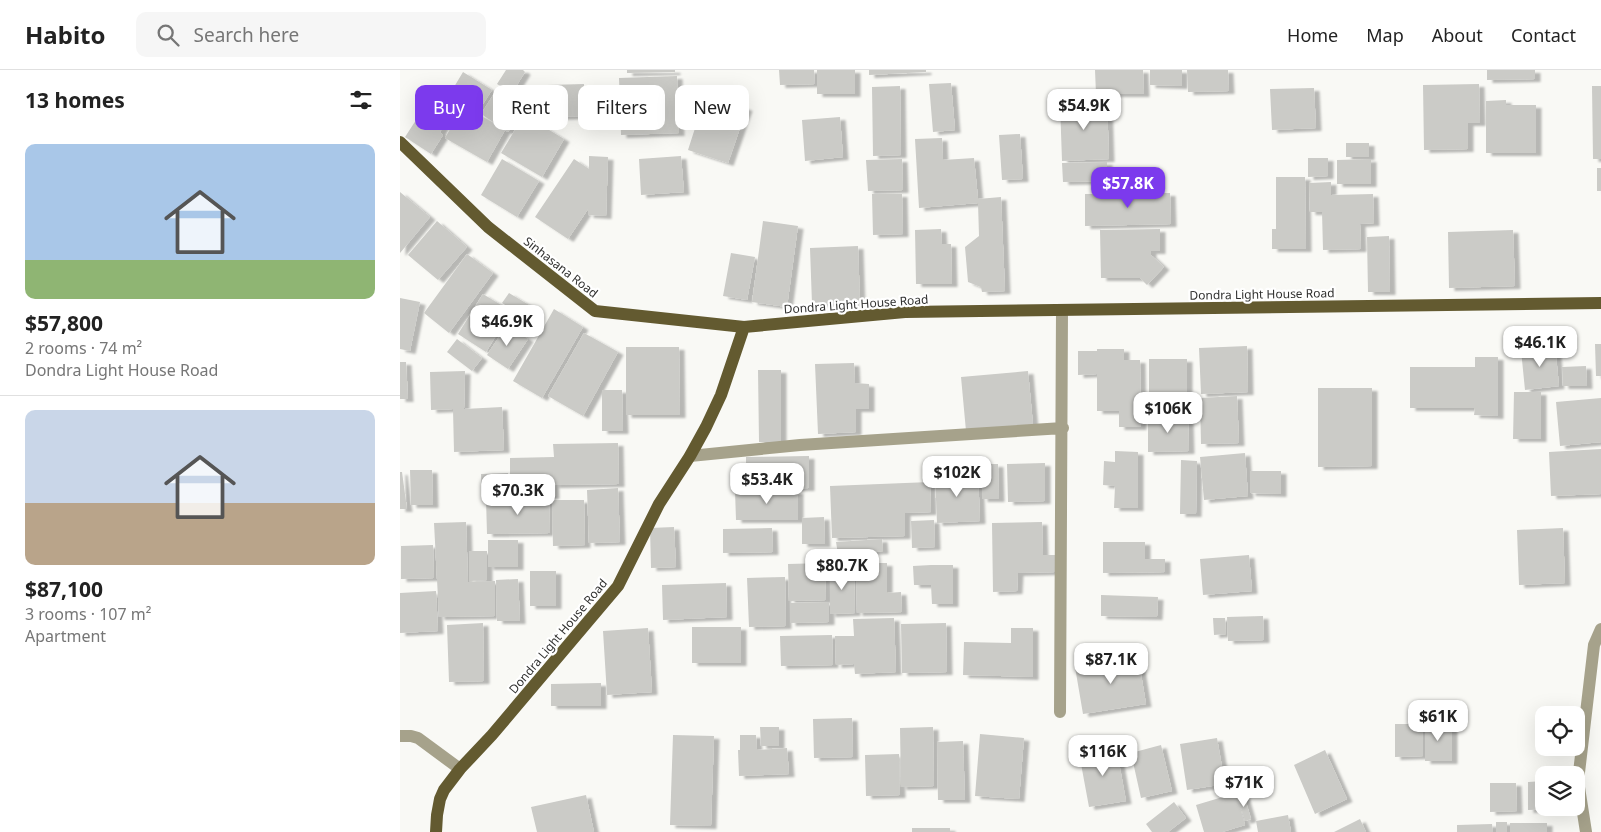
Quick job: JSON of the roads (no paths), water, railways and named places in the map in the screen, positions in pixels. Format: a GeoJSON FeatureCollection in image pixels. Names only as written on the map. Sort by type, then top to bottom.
{"type":"FeatureCollection","features":[{"type":"Feature","properties":{"kind":"main road","name":"Sinhasana Road"},"geometry":{"type":"LineString","coordinates":[[400,142],[488,227],[595,311],[744,327]]}},
{"type":"Feature","properties":{"kind":"main road","name":"Dondra Light House Road"},"geometry":{"type":"LineString","coordinates":[[436,832],[440,799],[444,790],[618,586],[659,504],[690,456],[721,395],[744,327],[905,312],[1601,303]]}},
{"type":"Feature","properties":{"kind":"street"},"geometry":{"type":"LineString","coordinates":[[1060,712],[1063,428],[1062,311]]}},
{"type":"Feature","properties":{"kind":"street"},"geometry":{"type":"LineString","coordinates":[[690,456],[800,445],[1063,428]]}},
{"type":"Feature","properties":{"kind":"street"},"geometry":{"type":"LineString","coordinates":[[1586,832],[1578,781],[1594,645],[1601,628]]}},
{"type":"Feature","properties":{"kind":"street"},"geometry":{"type":"LineString","coordinates":[[400,736],[418,738],[460,769]]}}]}
